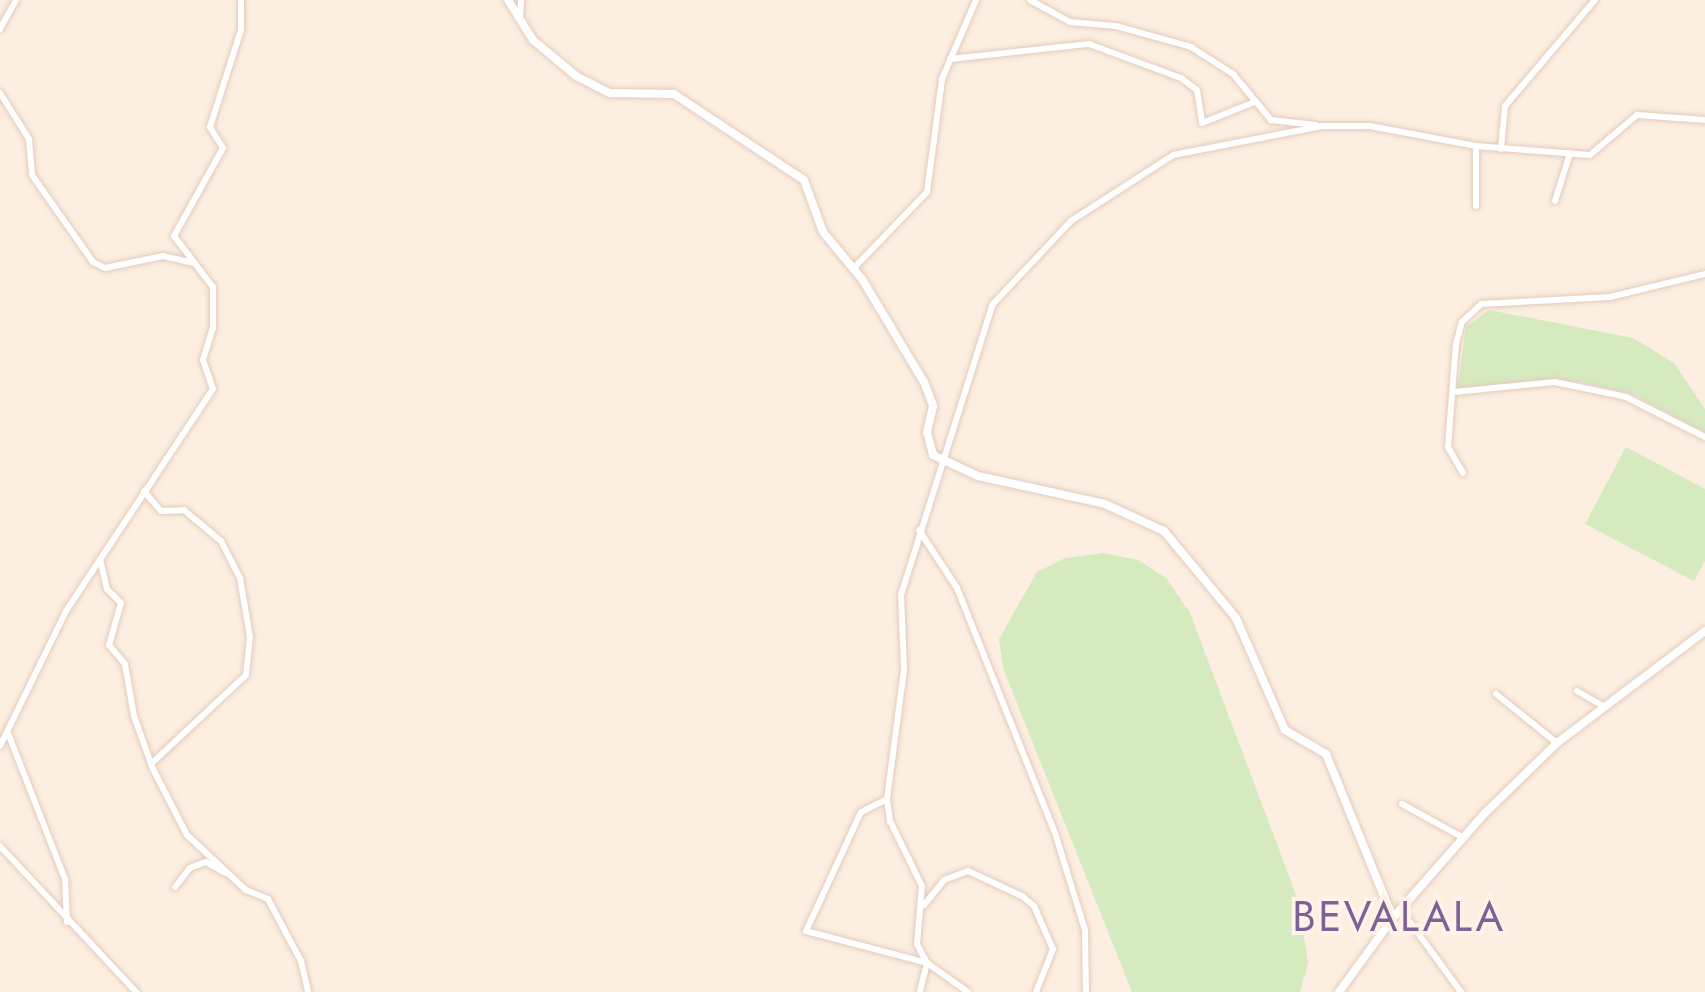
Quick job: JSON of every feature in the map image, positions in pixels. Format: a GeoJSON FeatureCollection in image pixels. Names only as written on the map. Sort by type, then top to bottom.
{"type":"FeatureCollection","features":[{"type":"Feature","properties":{"kind":"street"},"geometry":{"type":"LineString","coordinates":[[0,29],[16,0]]}},
{"type":"Feature","properties":{"kind":"street"},"geometry":{"type":"LineString","coordinates":[[0,746],[100,558],[213,388],[203,360],[213,328],[213,287],[174,236],[223,148],[210,127],[241,30],[241,0]]}},
{"type":"Feature","properties":{"kind":"street"},"geometry":{"type":"LineString","coordinates":[[508,0],[533,40],[576,76],[610,92],[674,94],[788,164],[804,180],[824,232],[853,268],[924,382],[934,406],[930,443],[943,462],[1106,504],[1164,530],[1236,618],[1285,730],[1326,754],[1393,918]]}},
{"type":"Feature","properties":{"kind":"street"},"geometry":{"type":"LineString","coordinates":[[520,18],[521,0]]}},
{"type":"Feature","properties":{"kind":"street"},"geometry":{"type":"LineString","coordinates":[[853,268],[927,192],[950,59],[976,0]]}},
{"type":"Feature","properties":{"kind":"street"},"geometry":{"type":"LineString","coordinates":[[1030,0],[1070,22],[1116,26],[1191,46],[1232,74],[1252,103],[1271,120],[1370,126],[1476,146],[1570,154],[1604,149],[1637,115],[1705,120]]}},
{"type":"Feature","properties":{"kind":"street"},"geometry":{"type":"LineString","coordinates":[[1501,148],[1505,106],[1595,0]]}},
{"type":"Feature","properties":{"kind":"street"},"geometry":{"type":"LineString","coordinates":[[950,59],[1090,44],[1181,78],[1198,90],[1202,122],[1252,103]]}},
{"type":"Feature","properties":{"kind":"street"},"geometry":{"type":"LineString","coordinates":[[0,93],[29,138],[32,176],[92,262],[105,268],[163,256],[196,264]]}},
{"type":"Feature","properties":{"kind":"street"},"geometry":{"type":"LineString","coordinates":[[920,992],[927,963],[916,944],[923,906],[922,886],[890,822],[887,799],[904,669],[901,595],[993,304],[1072,221],[1173,155],[1322,126]]}},
{"type":"Feature","properties":{"kind":"street"},"geometry":{"type":"LineString","coordinates":[[1476,146],[1476,206]]}},
{"type":"Feature","properties":{"kind":"street"},"geometry":{"type":"LineString","coordinates":[[1555,201],[1570,154]]}},
{"type":"Feature","properties":{"kind":"street"},"geometry":{"type":"LineString","coordinates":[[1463,473],[1448,447],[1462,322],[1480,304],[1610,296],[1705,274]]}},
{"type":"Feature","properties":{"kind":"street"},"geometry":{"type":"LineString","coordinates":[[1454,392],[1555,382],[1626,396],[1705,437]]}},
{"type":"Feature","properties":{"kind":"street"},"geometry":{"type":"LineString","coordinates":[[144,491],[161,511],[184,510],[221,541],[240,578],[250,636],[246,674],[151,764]]}},
{"type":"Feature","properties":{"kind":"street"},"geometry":{"type":"LineString","coordinates":[[919,530],[957,588],[1056,836],[1085,930],[1086,992]]}},
{"type":"Feature","properties":{"kind":"street"},"geometry":{"type":"LineString","coordinates":[[100,558],[108,589],[121,603],[109,645],[125,664],[151,764],[187,835],[229,875]]}},
{"type":"Feature","properties":{"kind":"street"},"geometry":{"type":"LineString","coordinates":[[1339,992],[1393,918],[1462,837],[1557,743],[1705,631]]}},
{"type":"Feature","properties":{"kind":"street"},"geometry":{"type":"LineString","coordinates":[[1577,691],[1603,706]]}},
{"type":"Feature","properties":{"kind":"street"},"geometry":{"type":"LineString","coordinates":[[1496,694],[1557,743]]}},
{"type":"Feature","properties":{"kind":"street"},"geometry":{"type":"LineString","coordinates":[[7,732],[65,878],[67,922]]}},
{"type":"Feature","properties":{"kind":"street"},"geometry":{"type":"LineString","coordinates":[[887,799],[861,812],[806,931],[927,963],[968,992]]}},
{"type":"Feature","properties":{"kind":"street"},"geometry":{"type":"LineString","coordinates":[[1402,804],[1462,837]]}},
{"type":"Feature","properties":{"kind":"street"},"geometry":{"type":"LineString","coordinates":[[0,846],[136,992]]}},
{"type":"Feature","properties":{"kind":"street"},"geometry":{"type":"LineString","coordinates":[[176,886],[190,868],[206,862],[268,900],[301,961],[308,992]]}},
{"type":"Feature","properties":{"kind":"street"},"geometry":{"type":"LineString","coordinates":[[923,906],[944,880],[968,871],[1022,896],[1034,906],[1053,949],[1036,992]]}},
{"type":"Feature","properties":{"kind":"street"},"geometry":{"type":"LineString","coordinates":[[1402,910],[1461,992]]}},
{"type":"Feature","properties":{"kind":"green space"},"geometry":{"type":"Polygon","coordinates":[[[1489,310],[1633,338],[1674,363],[1705,409],[1705,433],[1634,395],[1581,382],[1458,388],[1466,327],[1489,310]]]}},
{"type":"Feature","properties":{"kind":"green space"},"geometry":{"type":"Polygon","coordinates":[[[1626,447],[1705,489],[1705,561],[1694,581],[1585,524],[1626,447]]]}},
{"type":"Feature","properties":{"kind":"green space"},"geometry":{"type":"Polygon","coordinates":[[[1104,553],[1138,560],[1166,578],[1190,613],[1299,903],[1308,963],[1300,992],[1132,992],[1003,668],[999,639],[1037,572],[1065,558],[1104,553]]]}},
{"type":"Feature","properties":{"kind":"district","name":"BEVALALA"},"geometry":{"type":"Point","coordinates":[1399,917]}}]}
